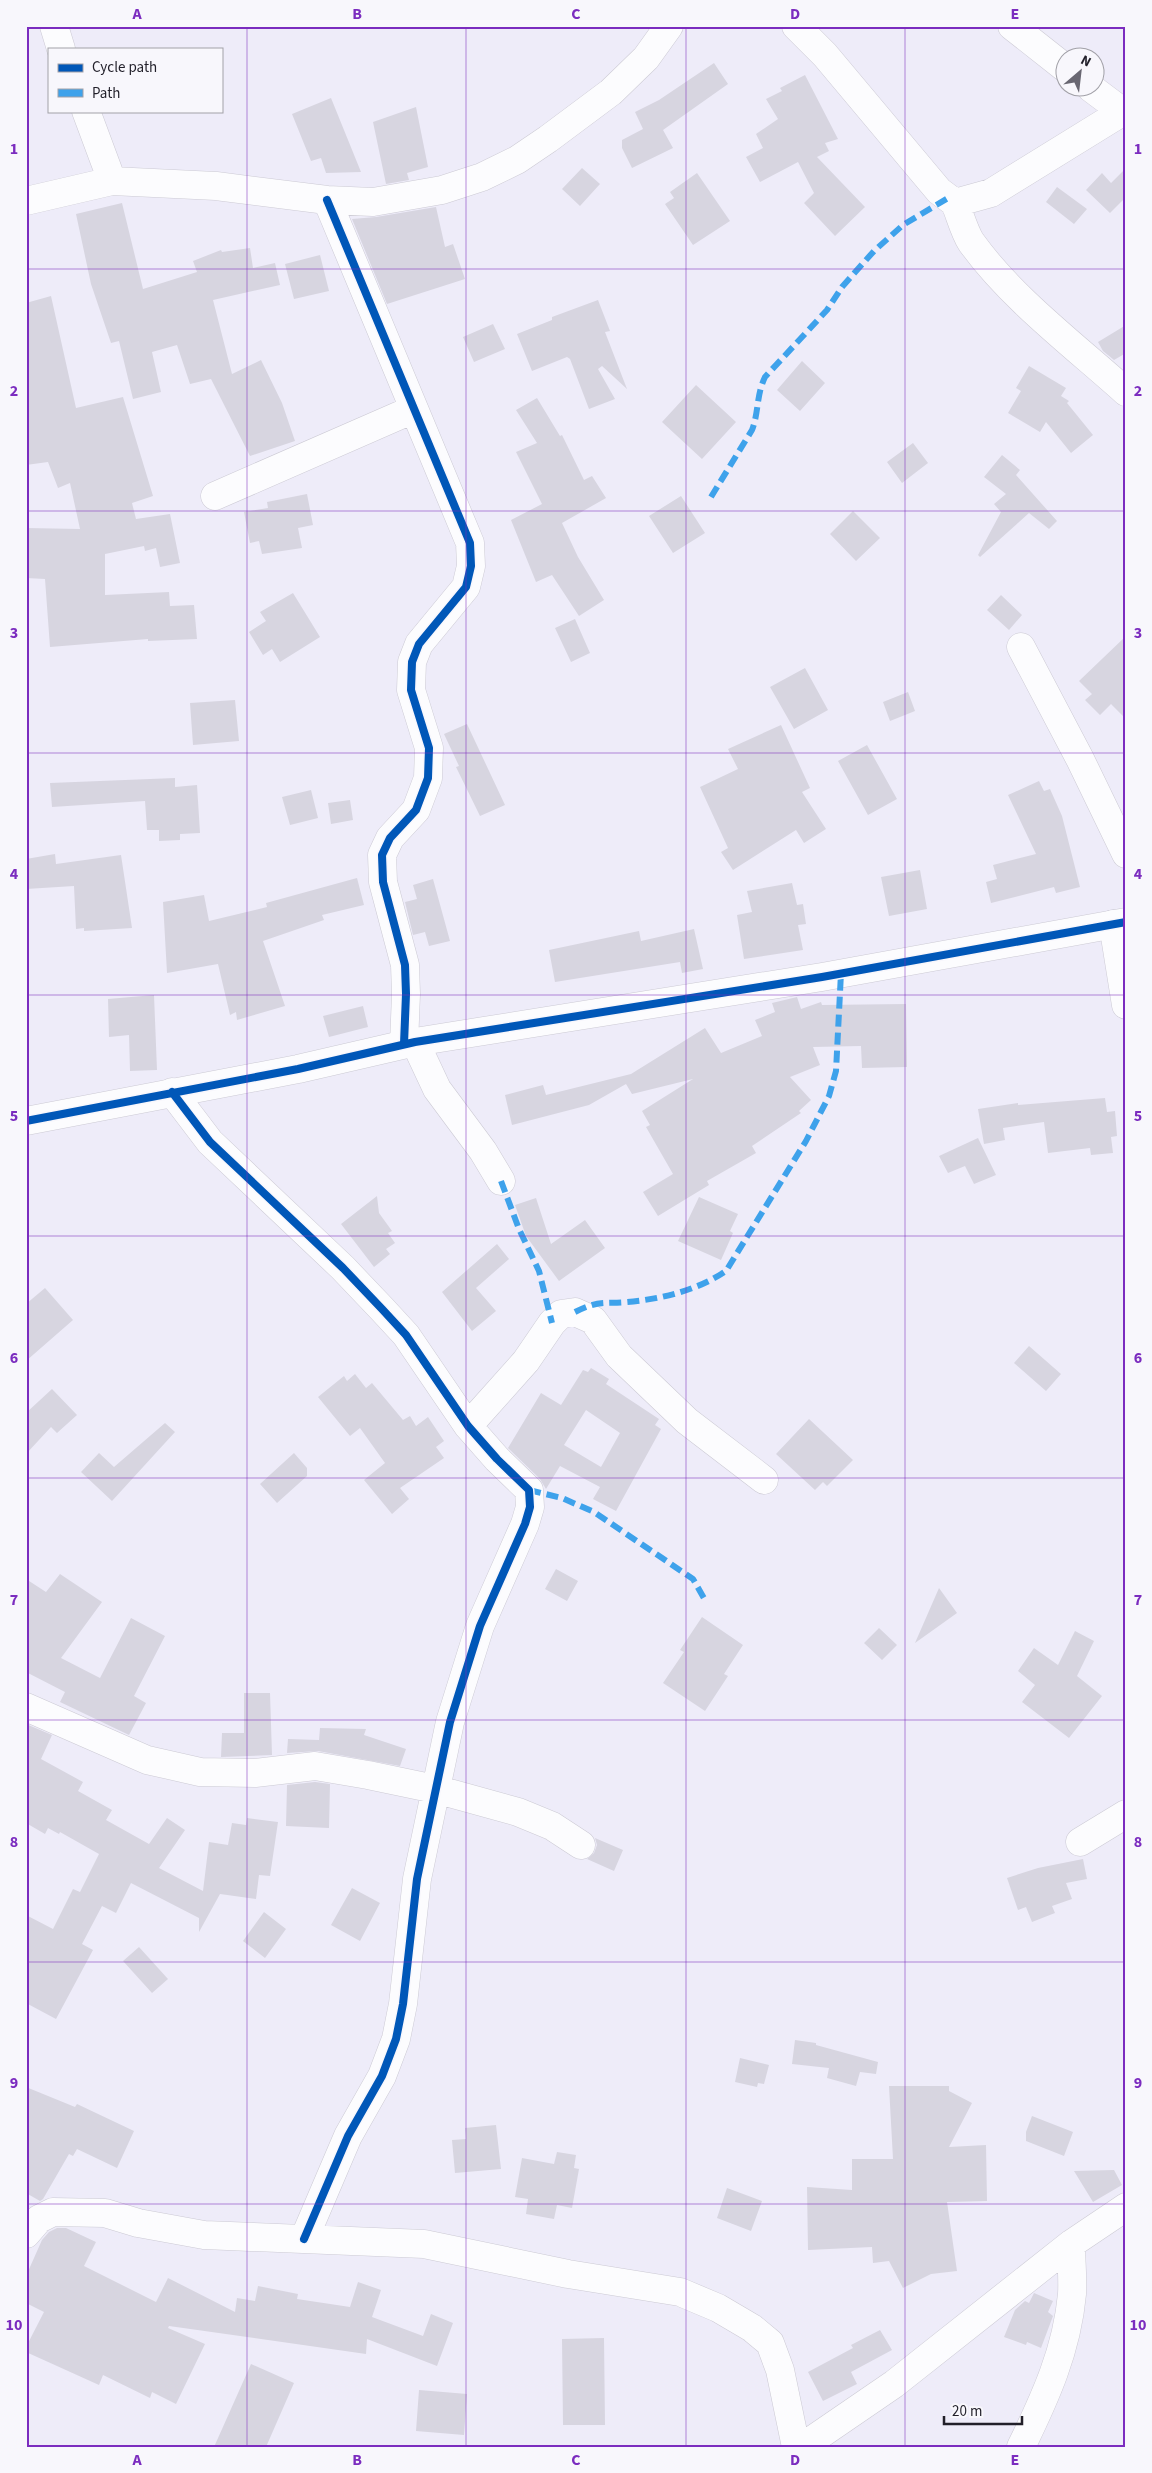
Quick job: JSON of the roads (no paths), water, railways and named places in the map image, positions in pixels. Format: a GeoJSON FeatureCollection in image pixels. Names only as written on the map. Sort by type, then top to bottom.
{"type":"FeatureCollection","features":[{"type":"Feature","properties":{"kind":"street"},"geometry":{"type":"LineString","coordinates":[[54,26],[61,48]]}},
{"type":"Feature","properties":{"kind":"street"},"geometry":{"type":"LineString","coordinates":[[26,201],[112,181],[216,186],[327,200],[373,202],[442,190],[482,178],[517,160],[611,92],[646,58],[669,26]]}},
{"type":"Feature","properties":{"kind":"street"},"geometry":{"type":"LineString","coordinates":[[796,26],[825,54],[939,192],[955,203],[970,240],[997,272],[1050,326],[1126,392]]}},
{"type":"Feature","properties":{"kind":"street"},"geometry":{"type":"LineString","coordinates":[[1012,26],[1054,59]]}},
{"type":"Feature","properties":{"kind":"street"},"geometry":{"type":"LineString","coordinates":[[955,203],[991,193],[1124,112],[1104,97]]}},
{"type":"Feature","properties":{"kind":"street"},"geometry":{"type":"LineString","coordinates":[[86,112],[112,181]]}},
{"type":"Feature","properties":{"kind":"street"},"geometry":{"type":"LineString","coordinates":[[327,200],[470,543],[471,566],[466,587],[419,644],[412,662],[411,690],[429,748],[428,778],[416,810],[390,838],[382,855],[383,882],[405,965],[409,1044],[501,1180]]}},
{"type":"Feature","properties":{"kind":"street"},"geometry":{"type":"LineString","coordinates":[[214,496],[414,409]]}},
{"type":"Feature","properties":{"kind":"street"},"geometry":{"type":"LineString","coordinates":[[1021,647],[1126,854]]}},
{"type":"Feature","properties":{"kind":"street"},"geometry":{"type":"LineString","coordinates":[[26,1121],[298,1069],[409,1044],[822,977],[1119,923],[1126,1005]]}},
{"type":"Feature","properties":{"kind":"street"},"geometry":{"type":"LineString","coordinates":[[172,1092],[210,1142],[343,1268],[400,1328],[468,1426],[497,1459],[529,1490],[530,1508],[525,1524],[480,1626],[450,1722],[417,1879],[403,2004],[396,2039],[382,2076],[348,2136],[304,2239]]}},
{"type":"Feature","properties":{"kind":"street"},"geometry":{"type":"LineString","coordinates":[[468,1426],[526,1361],[552,1323],[561,1314],[575,1312],[593,1320],[619,1356],[687,1421],[764,1480]]}},
{"type":"Feature","properties":{"kind":"street"},"geometry":{"type":"LineString","coordinates":[[26,1707],[147,1760],[200,1772],[255,1773],[315,1766],[435,1789],[518,1812],[552,1826],[581,1845]]}},
{"type":"Feature","properties":{"kind":"street"},"geometry":{"type":"LineString","coordinates":[[1080,1842],[1126,1814]]}},
{"type":"Feature","properties":{"kind":"street"},"geometry":{"type":"LineString","coordinates":[[802,2447],[894,2384],[1071,2244],[1126,2207]]}},
{"type":"Feature","properties":{"kind":"street"},"geometry":{"type":"LineString","coordinates":[[26,2234],[38,2219],[53,2212],[74,2210],[105,2213],[138,2222],[204,2235],[424,2244],[568,2274],[680,2292],[718,2308],[752,2328],[770,2343],[780,2370],[796,2447]]}},
{"type":"Feature","properties":{"kind":"street"},"geometry":{"type":"LineString","coordinates":[[1021,2447],[1049,2390],[1066,2332],[1072,2293],[1071,2244]]}}]}
